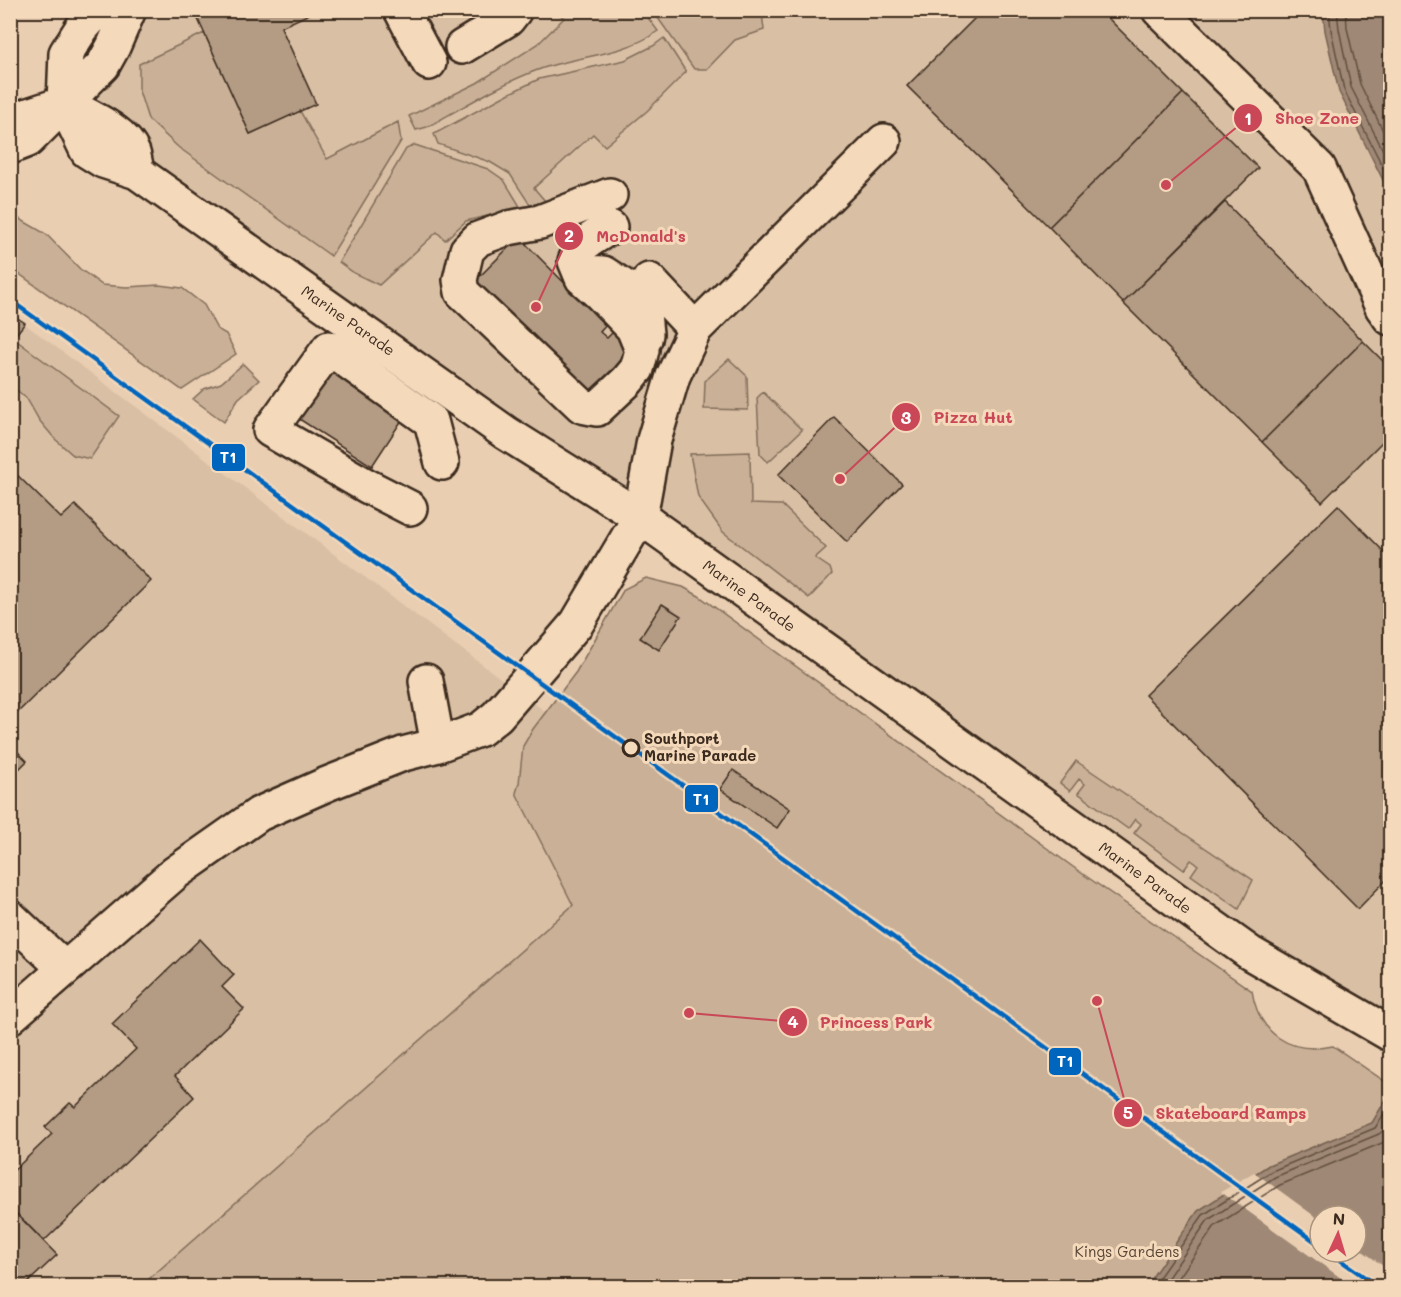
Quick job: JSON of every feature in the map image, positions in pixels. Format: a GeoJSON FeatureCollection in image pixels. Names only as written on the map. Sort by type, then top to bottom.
{"type":"FeatureCollection","features":[{"type":"Feature","properties":{"kind":"street"},"geometry":{"type":"LineString","coordinates":[[64,103],[66,52],[82,28],[98,10]]}},
{"type":"Feature","properties":{"kind":"street"},"geometry":{"type":"LineString","coordinates":[[10,147],[28,140],[103,65],[129,10]]}},
{"type":"Feature","properties":{"kind":"street"},"geometry":{"type":"LineString","coordinates":[[401,10],[429,63]]}},
{"type":"Feature","properties":{"kind":"street"},"geometry":{"type":"LineString","coordinates":[[1159,10],[1319,168],[1382,307],[1390,318]]}},
{"type":"Feature","properties":{"kind":"street"},"geometry":{"type":"LineString","coordinates":[[462,47],[508,13]]}},
{"type":"Feature","properties":{"kind":"street"},"geometry":{"type":"LineString","coordinates":[[10,121],[64,103]]}},
{"type":"Feature","properties":{"kind":"street","name":"Marine Parade"},"geometry":{"type":"LineString","coordinates":[[64,103],[122,137],[133,152],[137,172],[506,433],[640,517],[1250,953],[1390,1034]]}},
{"type":"Feature","properties":{"kind":"street"},"geometry":{"type":"LineString","coordinates":[[10,1017],[175,873],[259,814],[403,754],[438,745],[481,729],[498,716],[578,623],[640,517],[654,440],[669,387],[695,329],[884,141]]}},
{"type":"Feature","properties":{"kind":"street"},"geometry":{"type":"LineString","coordinates":[[610,211],[582,245],[575,261],[582,278],[633,328],[642,350],[637,369],[627,381],[597,409],[582,406],[462,292],[460,280],[467,250],[478,240],[508,228],[610,211]]}},
{"type":"Feature","properties":{"kind":"street"},"geometry":{"type":"LineString","coordinates":[[649,280],[695,329]]}},
{"type":"Feature","properties":{"kind":"street"},"geometry":{"type":"LineString","coordinates":[[410,508],[366,486],[270,430],[329,348],[432,421],[442,463]]}},
{"type":"Feature","properties":{"kind":"street"},"geometry":{"type":"LineString","coordinates":[[426,681],[438,745]]}},
{"type":"Feature","properties":{"kind":"street"},"geometry":{"type":"LineString","coordinates":[[10,917],[65,969]]}},
{"type":"Feature","properties":{"kind":"shaded area"},"geometry":{"type":"Polygon","coordinates":[[[129,11],[1323,11],[1325,31],[1339,92],[1390,194],[1390,1033],[137,172],[95,109],[96,97],[113,47],[129,11]]]}},
{"type":"Feature","properties":{"kind":"shaded area"},"geometry":{"type":"Polygon","coordinates":[[[10,313],[546,712],[533,729],[516,793],[573,905],[141,1286],[11,1286],[10,313]]]}},
{"type":"Feature","properties":{"kind":"green space"},"geometry":{"type":"Polygon","coordinates":[[[555,11],[643,11],[658,31],[629,46],[550,66],[521,77],[427,127],[416,130],[409,116],[477,83],[538,44],[564,18],[555,11]]]}},
{"type":"Feature","properties":{"kind":"green space"},"geometry":{"type":"Polygon","coordinates":[[[653,11],[765,11],[762,13],[764,30],[735,40],[707,69],[694,69],[653,11]]]}},
{"type":"Feature","properties":{"kind":"green space"},"geometry":{"type":"Polygon","coordinates":[[[204,33],[250,134],[300,111],[327,159],[398,122],[401,141],[331,256],[178,147],[148,119],[139,91],[139,64],[204,33]]]}},
{"type":"Feature","properties":{"kind":"green space"},"geometry":{"type":"Polygon","coordinates":[[[664,38],[686,72],[647,111],[605,146],[593,134],[534,188],[546,202],[530,205],[510,174],[490,162],[438,144],[434,134],[539,79],[625,60],[664,38]]]}},
{"type":"Feature","properties":{"kind":"green space"},"geometry":{"type":"Polygon","coordinates":[[[415,145],[488,169],[504,180],[521,208],[466,221],[445,240],[437,232],[379,285],[354,273],[339,262],[406,149],[415,145]]]}},
{"type":"Feature","properties":{"kind":"green space"},"geometry":{"type":"Polygon","coordinates":[[[11,216],[46,234],[80,269],[102,285],[127,287],[159,285],[182,288],[204,305],[217,329],[226,334],[236,354],[182,390],[11,268],[11,216]]]}},
{"type":"Feature","properties":{"kind":"green space"},"geometry":{"type":"Polygon","coordinates":[[[17,341],[119,416],[90,459],[73,455],[55,439],[39,420],[27,399],[11,385],[11,349],[17,341]]]}},
{"type":"Feature","properties":{"kind":"green space"},"geometry":{"type":"Polygon","coordinates":[[[729,359],[747,376],[748,410],[704,409],[705,381],[729,359]]]}},
{"type":"Feature","properties":{"kind":"green space"},"geometry":{"type":"Polygon","coordinates":[[[243,364],[259,380],[238,399],[224,422],[193,399],[204,389],[221,383],[243,364]]]}},
{"type":"Feature","properties":{"kind":"green space"},"geometry":{"type":"Polygon","coordinates":[[[763,392],[802,430],[768,462],[760,454],[757,398],[763,392]]]}},
{"type":"Feature","properties":{"kind":"green space"},"geometry":{"type":"Polygon","coordinates":[[[750,452],[751,504],[782,505],[826,548],[815,558],[830,568],[832,574],[809,598],[723,532],[698,497],[690,454],[750,452]]]}},
{"type":"Feature","properties":{"kind":"green space","name":"Kings Gardens"},"geometry":{"type":"Polygon","coordinates":[[[646,578],[683,587],[699,596],[1080,872],[1252,991],[1262,1019],[1269,1030],[1279,1038],[1303,1047],[1333,1046],[1390,1085],[1390,1093],[1372,1123],[1269,1165],[1198,1211],[1146,1286],[141,1286],[573,905],[516,793],[523,746],[576,672],[624,589],[646,578]]]}},
{"type":"Feature","properties":{"kind":"green space"},"geometry":{"type":"Polygon","coordinates":[[[1076,761],[1253,880],[1239,909],[1191,875],[1198,865],[1191,860],[1184,870],[1134,833],[1141,824],[1135,819],[1128,829],[1078,793],[1085,784],[1079,779],[1070,791],[1060,783],[1076,761]]]}},
{"type":"Feature","properties":{"kind":"water"},"geometry":{"type":"Polygon","coordinates":[[[1323,11],[1390,11],[1390,194],[1339,92],[1325,31],[1323,11]]]}},
{"type":"Feature","properties":{"kind":"water"},"geometry":{"type":"Polygon","coordinates":[[[1390,1093],[1390,1286],[1146,1286],[1198,1211],[1269,1165],[1372,1123],[1390,1093]]]}},
{"type":"Feature","properties":{"kind":"pier"},"geometry":{"type":"Polygon","coordinates":[[[1254,1172],[1308,1211],[1308,1254],[1221,1192],[1254,1172]]]}},
{"type":"Feature","properties":{"kind":"pier"},"geometry":{"type":"Polygon","coordinates":[[[1368,1255],[1390,1271],[1390,1286],[1352,1286],[1321,1264],[1368,1264],[1368,1255]]]}},
{"type":"Feature","properties":{"kind":"building"},"geometry":{"type":"Polygon","coordinates":[[[213,10],[318,10],[281,27],[316,104],[250,134],[197,17],[213,10]]]}},
{"type":"Feature","properties":{"kind":"building"},"geometry":{"type":"Polygon","coordinates":[[[983,10],[1100,10],[1183,93],[1049,227],[907,86],[983,10]]]}},
{"type":"Feature","properties":{"kind":"building"},"geometry":{"type":"Polygon","coordinates":[[[1183,93],[1258,168],[1123,303],[1049,227],[1183,93]]]}},
{"type":"Feature","properties":{"kind":"building"},"geometry":{"type":"Polygon","coordinates":[[[1225,202],[1363,341],[1262,442],[1123,303],[1225,202]]]}},
{"type":"Feature","properties":{"kind":"building"},"geometry":{"type":"Polygon","coordinates":[[[519,237],[606,325],[600,332],[607,338],[613,332],[632,351],[590,392],[584,384],[572,396],[467,289],[519,237]]]}},
{"type":"Feature","properties":{"kind":"building"},"geometry":{"type":"Polygon","coordinates":[[[10,313],[25,323],[10,342],[10,313]]]}},
{"type":"Feature","properties":{"kind":"building"},"geometry":{"type":"Polygon","coordinates":[[[1363,341],[1390,368],[1390,434],[1322,502],[1262,442],[1363,341]]]}},
{"type":"Feature","properties":{"kind":"building"},"geometry":{"type":"Polygon","coordinates":[[[328,368],[404,417],[372,466],[296,417],[328,368]]]}},
{"type":"Feature","properties":{"kind":"building"},"geometry":{"type":"Polygon","coordinates":[[[834,417],[902,484],[847,542],[778,475],[834,417]]]}},
{"type":"Feature","properties":{"kind":"building"},"geometry":{"type":"Polygon","coordinates":[[[10,468],[61,518],[75,505],[151,581],[10,720],[10,468]]]}},
{"type":"Feature","properties":{"kind":"building"},"geometry":{"type":"Polygon","coordinates":[[[1338,505],[1390,558],[1390,876],[1358,909],[1145,695],[1338,505]]]}},
{"type":"Feature","properties":{"kind":"building"},"geometry":{"type":"Polygon","coordinates":[[[662,604],[681,616],[659,650],[640,638],[662,604]]]}},
{"type":"Feature","properties":{"kind":"building"},"geometry":{"type":"Polygon","coordinates":[[[10,744],[27,761],[10,778],[10,744]]]}},
{"type":"Feature","properties":{"kind":"building"},"geometry":{"type":"Polygon","coordinates":[[[733,770],[790,809],[777,828],[720,789],[733,770]]]}},
{"type":"Feature","properties":{"kind":"building"},"geometry":{"type":"Polygon","coordinates":[[[200,939],[234,975],[222,987],[244,1009],[175,1076],[194,1097],[44,1241],[10,1207],[10,1174],[52,1134],[45,1127],[70,1103],[75,1107],[136,1049],[112,1024],[200,939]]]}},
{"type":"Feature","properties":{"kind":"building"},"geometry":{"type":"Polygon","coordinates":[[[10,1207],[57,1255],[24,1286],[10,1286],[10,1207]]]}},
{"type":"Feature","properties":{"kind":"transit line","name":"T1"},"geometry":{"type":"LineString","coordinates":[[10,300],[1308,1236]]}},
{"type":"Feature","properties":{"kind":"transit line","name":"T1"},"geometry":{"type":"LineString","coordinates":[[1346,1264],[1377,1286]]}},
{"type":"Feature","properties":{"kind":"place","name":"Shoe Zone"},"geometry":{"type":"Point","coordinates":[1166,185]}},
{"type":"Feature","properties":{"kind":"place","name":"McDonald's"},"geometry":{"type":"Point","coordinates":[536,307]}},
{"type":"Feature","properties":{"kind":"place","name":"Pizza Hut"},"geometry":{"type":"Point","coordinates":[840,479]}},
{"type":"Feature","properties":{"kind":"place","name":"Southport Marine Parade"},"geometry":{"type":"Point","coordinates":[631,748]}},
{"type":"Feature","properties":{"kind":"place","name":"Skateboard Ramps"},"geometry":{"type":"Point","coordinates":[1097,1001]}},
{"type":"Feature","properties":{"kind":"place","name":"Princess Park"},"geometry":{"type":"Point","coordinates":[689,1013]}}]}
